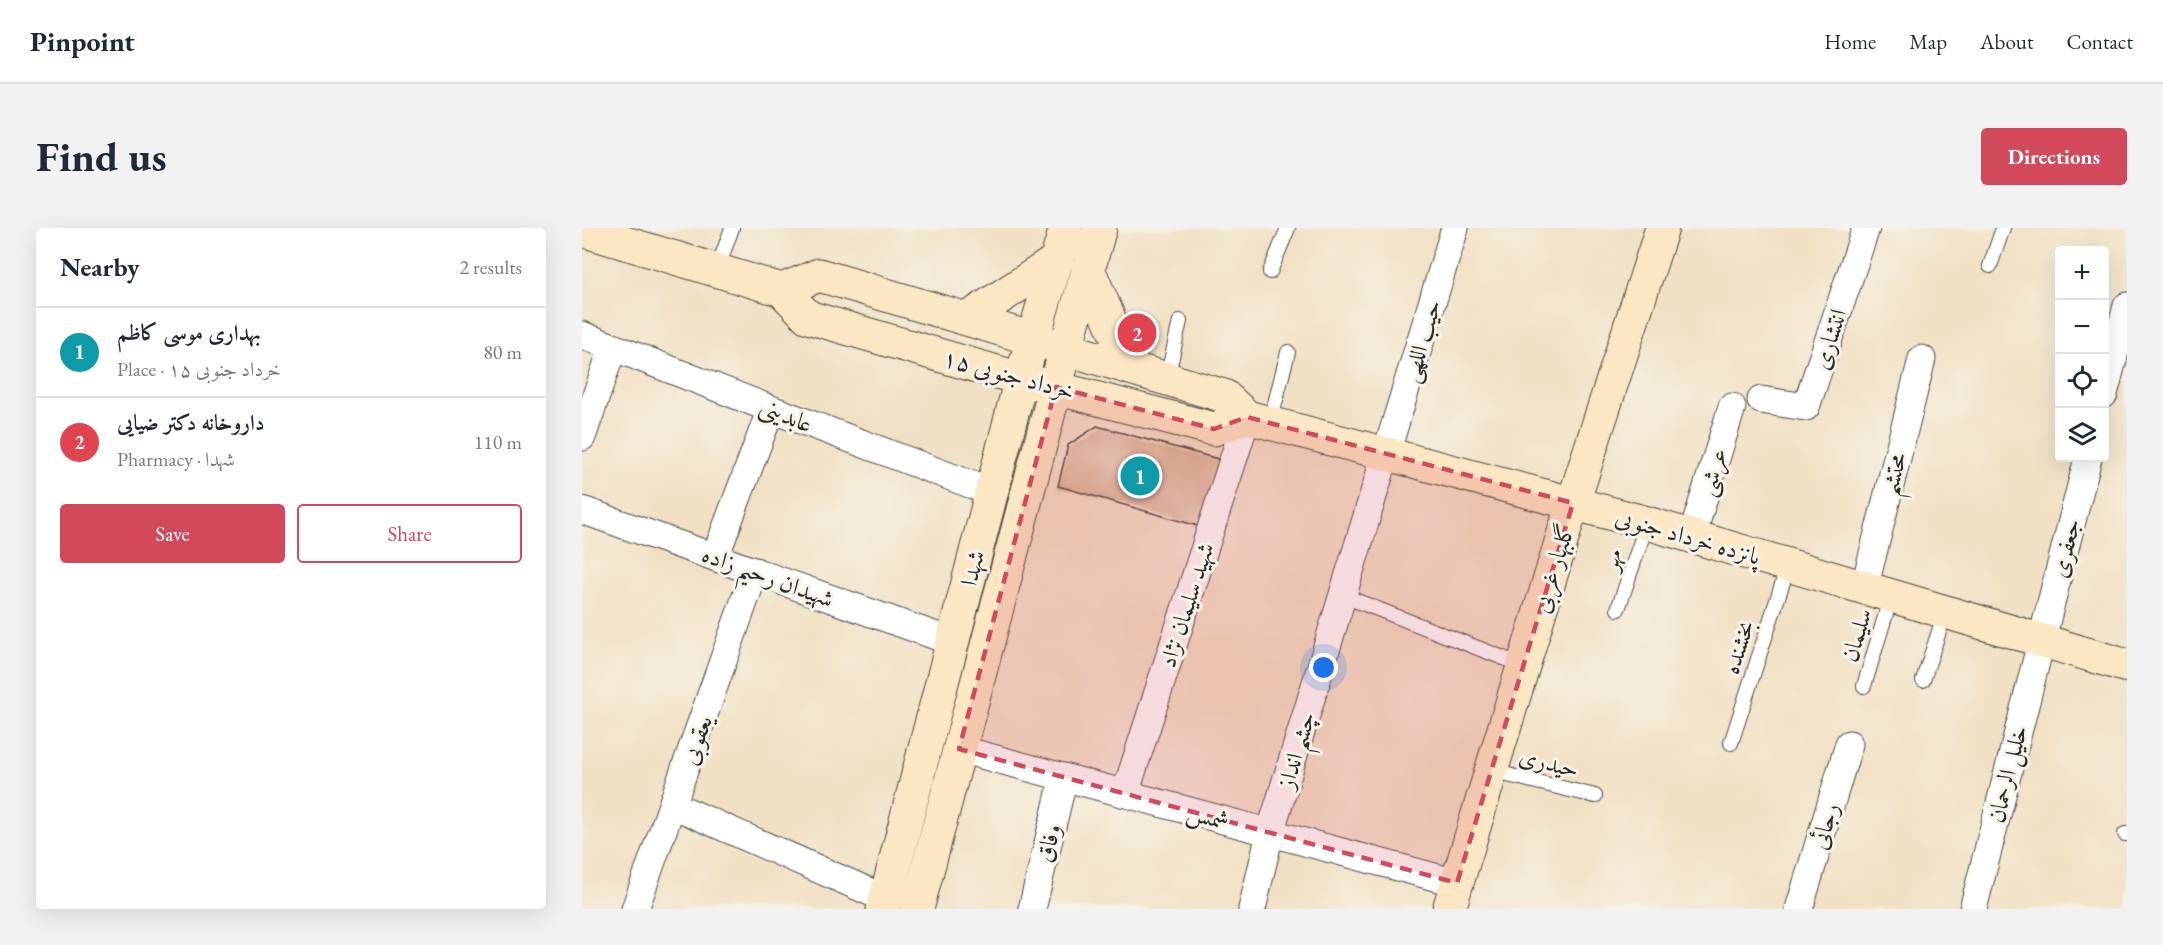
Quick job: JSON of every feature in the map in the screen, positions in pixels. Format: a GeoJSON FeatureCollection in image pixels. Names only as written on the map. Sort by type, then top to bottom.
{"type":"FeatureCollection","features":[{"type":"Feature","properties":{"kind":"street","name":"شهدا"},"geometry":{"type":"LineString","coordinates":[[884,904],[1021,379],[1066,228]]}},
{"type":"Feature","properties":{"kind":"street","name":"شهدا"},"geometry":{"type":"LineString","coordinates":[[917,909],[1100,228]]}},
{"type":"Feature","properties":{"kind":"street","name":"حیب اللهی"},"geometry":{"type":"LineString","coordinates":[[1387,454],[1455,228]]}},
{"type":"Feature","properties":{"kind":"street","name":"گلبهار غربی"},"geometry":{"type":"LineString","coordinates":[[1453,896],[1573,503],[1662,228]]}},
{"type":"Feature","properties":{"kind":"street","name":"انتشاری"},"geometry":{"type":"LineString","coordinates":[[1761,399],[1806,407],[1866,228]]}},
{"type":"Feature","properties":{"kind":"street"},"geometry":{"type":"LineString","coordinates":[[582,230],[615,234],[782,290],[819,275],[1224,396],[1258,420]]}},
{"type":"Feature","properties":{"kind":"street"},"geometry":{"type":"LineString","coordinates":[[967,319],[1057,260]]}},
{"type":"Feature","properties":{"kind":"street"},"geometry":{"type":"LineString","coordinates":[[1089,272],[1130,368]]}},
{"type":"Feature","properties":{"kind":"street","name":"۱۵ خرداد جنوبی"},"geometry":{"type":"LineString","coordinates":[[782,290],[808,317],[1021,379],[1214,429],[1258,420]]}},
{"type":"Feature","properties":{"kind":"street"},"geometry":{"type":"LineString","coordinates":[[2109,375],[2127,306]]}},
{"type":"Feature","properties":{"kind":"street","name":"عابدینی"},"geometry":{"type":"LineString","coordinates":[[582,335],[991,492]]}},
{"type":"Feature","properties":{"kind":"street"},"geometry":{"type":"LineString","coordinates":[[582,437],[613,347]]}},
{"type":"Feature","properties":{"kind":"street","name":"محتشم"},"geometry":{"type":"LineString","coordinates":[[1878,593],[1922,359]]}},
{"type":"Feature","properties":{"kind":"street","name":"عرشی"},"geometry":{"type":"LineString","coordinates":[[1692,536],[1732,407]]}},
{"type":"Feature","properties":{"kind":"street"},"geometry":{"type":"LineString","coordinates":[[715,557],[771,409]]}},
{"type":"Feature","properties":{"kind":"street","name":"پانزده خرداد جنوبی"},"geometry":{"type":"LineString","coordinates":[[1258,420],[1647,523],[2127,666]]}},
{"type":"Feature","properties":{"kind":"street","name":"شهید سلیمان نژاد"},"geometry":{"type":"LineString","coordinates":[[1125,794],[1258,420]]}},
{"type":"Feature","properties":{"kind":"street","name":"چشم انداز"},"geometry":{"type":"LineString","coordinates":[[1252,909],[1270,833],[1387,454]]}},
{"type":"Feature","properties":{"kind":"street","name":"جعفری"},"geometry":{"type":"LineString","coordinates":[[2042,639],[2087,462]]}},
{"type":"Feature","properties":{"kind":"street","name":"شهیدان رحیم زاده"},"geometry":{"type":"LineString","coordinates":[[582,510],[953,642]]}},
{"type":"Feature","properties":{"kind":"street","name":"یعقوبی"},"geometry":{"type":"LineString","coordinates":[[635,909],[755,571]]}},
{"type":"Feature","properties":{"kind":"street","name":"خلیل الرحمان"},"geometry":{"type":"LineString","coordinates":[[1973,909],[2042,639]]}},
{"type":"Feature","properties":{"kind":"street","name":"رجائی"},"geometry":{"type":"LineString","coordinates":[[1799,909],[1849,744]]}},
{"type":"Feature","properties":{"kind":"street","name":"شمس"},"geometry":{"type":"LineString","coordinates":[[959,749],[1270,833],[1453,896]]}},
{"type":"Feature","properties":{"kind":"street","name":"وفاق"},"geometry":{"type":"LineString","coordinates":[[1032,909],[1064,777]]}},
{"type":"Feature","properties":{"kind":"street"},"geometry":{"type":"LineString","coordinates":[[673,805],[884,904]]}},
{"type":"Feature","properties":{"kind":"lane"},"geometry":{"type":"LineString","coordinates":[[717,270],[732,228]]}},
{"type":"Feature","properties":{"kind":"lane"},"geometry":{"type":"LineString","coordinates":[[1270,272],[1288,228]]}},
{"type":"Feature","properties":{"kind":"lane"},"geometry":{"type":"LineString","coordinates":[[1990,266],[2003,228]]}},
{"type":"Feature","properties":{"kind":"lane"},"geometry":{"type":"LineString","coordinates":[[1167,379],[1180,321]]}},
{"type":"Feature","properties":{"kind":"lane"},"geometry":{"type":"LineString","coordinates":[[1258,420],[1288,352]]}},
{"type":"Feature","properties":{"kind":"lane","name":"مهر"},"geometry":{"type":"LineString","coordinates":[[1618,609],[1647,523]]}},
{"type":"Feature","properties":{"kind":"lane","name":"بخشنده"},"geometry":{"type":"LineString","coordinates":[[1731,742],[1788,566]]}},
{"type":"Feature","properties":{"kind":"lane","name":"سلیمان"},"geometry":{"type":"LineString","coordinates":[[1863,686],[1878,593]]}},
{"type":"Feature","properties":{"kind":"lane"},"geometry":{"type":"LineString","coordinates":[[1344,596],[1524,666]]}},
{"type":"Feature","properties":{"kind":"lane"},"geometry":{"type":"LineString","coordinates":[[1923,680],[1945,613]]}},
{"type":"Feature","properties":{"kind":"lane","name":"حیدری"},"geometry":{"type":"LineString","coordinates":[[1491,771],[1595,796]]}},
{"type":"Feature","properties":{"kind":"highlighted area"},"geometry":{"type":"Polygon","coordinates":[[[1056,387],[1214,429],[1247,417],[1573,503],[1457,883],[959,749],[1056,387]]]}},
{"type":"Feature","properties":{"kind":"building"},"geometry":{"type":"Polygon","coordinates":[[[1097,426],[1218,459],[1223,466],[1205,528],[1058,486],[1068,445],[1097,426]]]}},
{"type":"Feature","properties":{"kind":"place","name":"داروخانه دکتر ضیایی"},"geometry":{"type":"Point","coordinates":[1137,333]}},
{"type":"Feature","properties":{"kind":"place","name":"بهداری موسی کاظم"},"geometry":{"type":"Point","coordinates":[1140,476]}}]}
